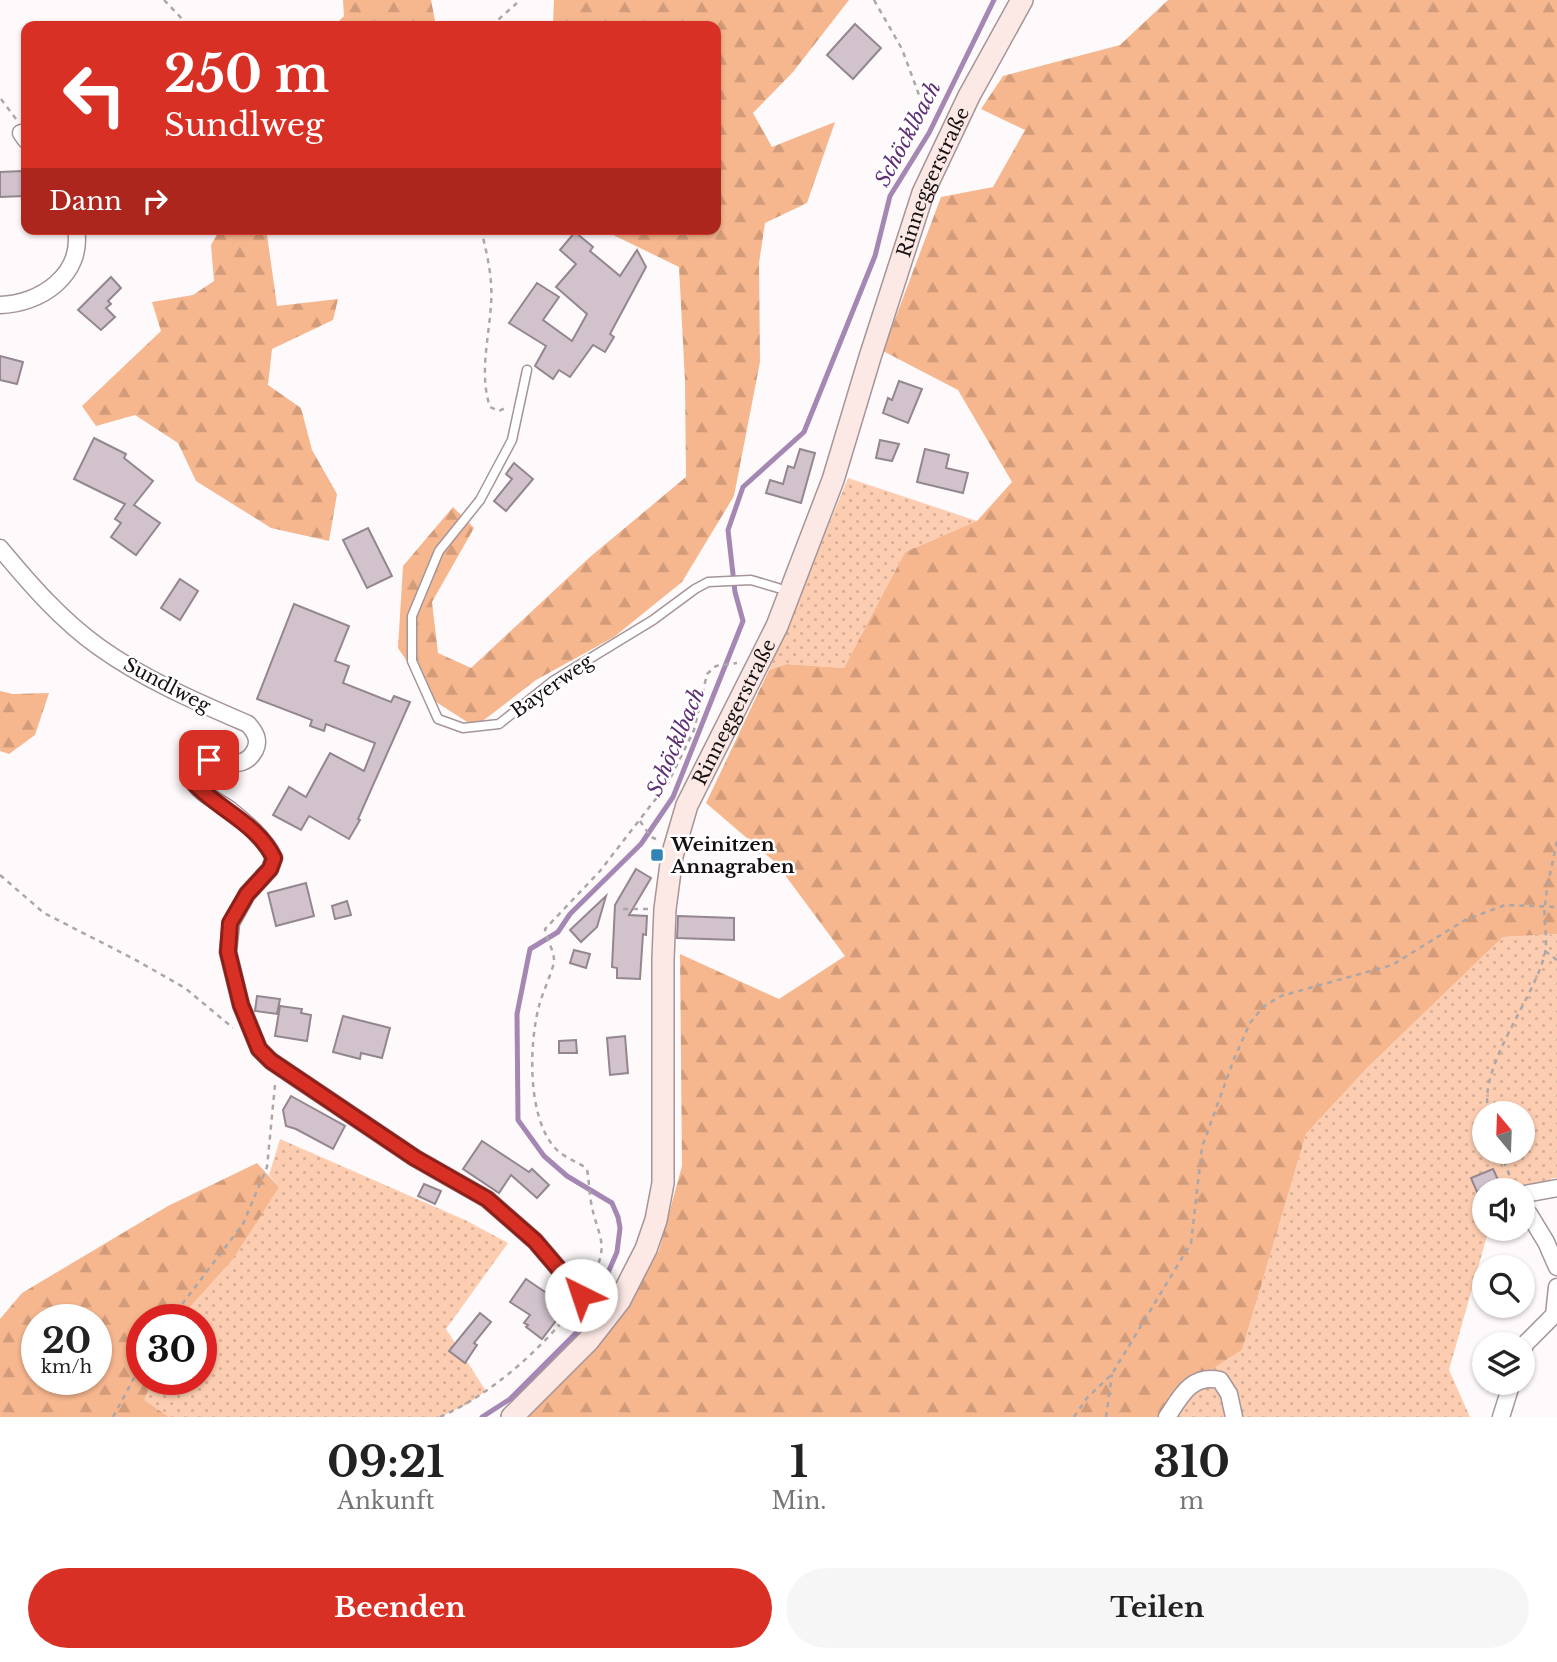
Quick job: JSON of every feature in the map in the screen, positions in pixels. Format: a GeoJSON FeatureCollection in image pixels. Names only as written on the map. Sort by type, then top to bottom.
{"type":"FeatureCollection","features":[{"type":"Feature","properties":{"kind":"main road","name":"Rinneggerstraße"},"geometry":{"type":"LineString","coordinates":[[512,1417],[588,1341],[606,1319],[620,1300],[646,1249],[656,1220],[663,1183],[665,909],[672,856],[687,805],[778,626],[833,480],[923,193],[969,96],[1022,0]]}},
{"type":"Feature","properties":{"kind":"street"},"geometry":{"type":"LineString","coordinates":[[0,305],[16,305],[37,298],[63,279],[75,254],[76,235]]}},
{"type":"Feature","properties":{"kind":"street","name":"Sundlweg"},"geometry":{"type":"LineString","coordinates":[[0,548],[32,587],[63,618],[99,647],[186,698],[248,724],[254,731],[258,741],[246,761],[236,764],[201,759],[192,764],[190,773],[192,781],[200,790],[232,812],[268,846],[274,858],[270,869],[247,894],[230,923],[228,952],[241,1005],[259,1049],[276,1064],[415,1158],[487,1199],[535,1241],[582,1296],[606,1319]]}},
{"type":"Feature","properties":{"kind":"street"},"geometry":{"type":"LineString","coordinates":[[1535,1190],[1557,1188]]}},
{"type":"Feature","properties":{"kind":"street"},"geometry":{"type":"LineString","coordinates":[[1535,1224],[1557,1267]]}},
{"type":"Feature","properties":{"kind":"street"},"geometry":{"type":"LineString","coordinates":[[1535,1334],[1554,1315],[1557,1287]]}},
{"type":"Feature","properties":{"kind":"street"},"geometry":{"type":"LineString","coordinates":[[1167,1417],[1180,1396],[1192,1384],[1209,1377],[1220,1380],[1229,1394],[1234,1417]]}},
{"type":"Feature","properties":{"kind":"street"},"geometry":{"type":"LineString","coordinates":[[1501,1417],[1507,1395]]}},
{"type":"Feature","properties":{"kind":"lane","name":"Bayerweg"},"geometry":{"type":"LineString","coordinates":[[527,370],[512,440],[480,500],[439,551],[412,616],[412,661],[438,719],[463,728],[499,724],[553,681],[653,620],[708,582],[740,580],[762,582],[778,588]]}},
{"type":"Feature","properties":{"kind":"path"},"geometry":{"type":"LineString","coordinates":[[164,0],[184,21]]}},
{"type":"Feature","properties":{"kind":"path"},"geometry":{"type":"LineString","coordinates":[[874,0],[902,49],[919,95]]}},
{"type":"Feature","properties":{"kind":"path"},"geometry":{"type":"LineString","coordinates":[[497,21],[517,3]]}},
{"type":"Feature","properties":{"kind":"path"},"geometry":{"type":"LineString","coordinates":[[1,99],[21,130]]}},
{"type":"Feature","properties":{"kind":"path"},"geometry":{"type":"LineString","coordinates":[[482,235],[490,266],[491,304],[486,342],[486,395],[489,407],[499,411],[510,405]]}},
{"type":"Feature","properties":{"kind":"path"},"geometry":{"type":"LineString","coordinates":[[440,1417],[466,1405],[531,1354],[570,1312],[597,1269],[601,1249],[587,1169],[552,1144],[540,1122],[536,1105],[534,1049],[538,1010],[554,959],[545,933],[548,925],[580,895],[642,822],[668,783],[694,730],[707,674],[721,665],[734,664]]}},
{"type":"Feature","properties":{"kind":"path"},"geometry":{"type":"LineString","coordinates":[[642,822],[651,837],[657,839]]}},
{"type":"Feature","properties":{"kind":"path"},"geometry":{"type":"LineString","coordinates":[[1487,1101],[1494,1064],[1538,973],[1545,951],[1544,907],[1557,841]]}},
{"type":"Feature","properties":{"kind":"path"},"geometry":{"type":"LineString","coordinates":[[0,875],[44,913],[185,988],[259,1049]]}},
{"type":"Feature","properties":{"kind":"path"},"geometry":{"type":"LineString","coordinates":[[1074,1417],[1087,1398],[1112,1374],[1191,1243],[1202,1147],[1234,1059],[1250,1023],[1263,1007],[1282,996],[1392,965],[1465,920],[1505,905],[1557,907]]}},
{"type":"Feature","properties":{"kind":"path"},"geometry":{"type":"LineString","coordinates":[[623,909],[665,909]]}},
{"type":"Feature","properties":{"kind":"path"},"geometry":{"type":"LineString","coordinates":[[1545,951],[1557,960]]}},
{"type":"Feature","properties":{"kind":"path"},"geometry":{"type":"LineString","coordinates":[[182,1304],[243,1224],[267,1167],[276,1064]]}},
{"type":"Feature","properties":{"kind":"path"},"geometry":{"type":"LineString","coordinates":[[1106,1417],[1112,1374]]}},
{"type":"Feature","properties":{"kind":"path"},"geometry":{"type":"LineString","coordinates":[[113,1417],[126,1393]]}},
{"type":"Feature","properties":{"kind":"shaded area"},"geometry":{"type":"Polygon","coordinates":[[[848,478],[977,521],[905,552],[844,668],[786,664],[769,670],[848,478]]]}},
{"type":"Feature","properties":{"kind":"shaded area"},"geometry":{"type":"Polygon","coordinates":[[[1557,934],[1557,1178],[1552,1178],[1535,1191],[1535,1178],[1472,1178],[1472,1241],[1486,1241],[1482,1255],[1472,1255],[1472,1289],[1449,1370],[1470,1417],[1175,1417],[1168,1397],[1242,1350],[1306,1134],[1367,1068],[1503,937],[1557,934]]]}},
{"type":"Feature","properties":{"kind":"shaded area"},"geometry":{"type":"Polygon","coordinates":[[[280,1139],[465,1220],[508,1243],[446,1329],[486,1391],[466,1405],[440,1417],[169,1417],[143,1400],[145,1395],[217,1395],[217,1304],[190,1304],[279,1187],[269,1175],[280,1139]]]}},
{"type":"Feature","properties":{"kind":"green space"},"geometry":{"type":"Polygon","coordinates":[[[343,0],[431,0],[435,21],[339,21],[344,16],[343,0]]]}},
{"type":"Feature","properties":{"kind":"green space"},"geometry":{"type":"Polygon","coordinates":[[[554,0],[849,0],[793,72],[753,113],[772,147],[835,122],[807,203],[765,223],[759,263],[760,362],[734,496],[682,582],[614,637],[536,680],[475,727],[433,700],[398,648],[403,566],[453,507],[474,528],[432,602],[438,653],[471,668],[590,557],[686,477],[685,381],[679,267],[613,235],[721,235],[721,21],[553,21],[554,0]]]}},
{"type":"Feature","properties":{"kind":"green space"},"geometry":{"type":"Polygon","coordinates":[[[1168,0],[1557,0],[1557,934],[1503,937],[1367,1068],[1306,1134],[1242,1350],[1168,1397],[1175,1417],[523,1417],[614,1326],[659,1250],[682,1166],[680,954],[779,999],[845,956],[776,863],[706,803],[769,670],[786,664],[844,668],[905,552],[977,521],[1012,482],[958,390],[883,351],[941,197],[993,187],[1025,130],[981,109],[1003,76],[1120,45],[1168,0]]]}},
{"type":"Feature","properties":{"kind":"green space"},"geometry":{"type":"Polygon","coordinates":[[[217,235],[267,235],[277,306],[338,299],[333,320],[272,349],[268,385],[301,408],[312,450],[337,494],[329,541],[271,528],[196,481],[178,443],[135,415],[96,426],[82,406],[161,331],[152,302],[193,295],[214,281],[211,245],[217,235]]]}},
{"type":"Feature","properties":{"kind":"green space"},"geometry":{"type":"Polygon","coordinates":[[[0,691],[13,694],[49,693],[35,735],[9,754],[0,751],[0,691]]]}},
{"type":"Feature","properties":{"kind":"green space"},"geometry":{"type":"Polygon","coordinates":[[[257,1163],[279,1187],[233,1259],[192,1304],[126,1304],[126,1395],[146,1395],[144,1400],[169,1417],[0,1417],[0,1319],[22,1293],[168,1206],[257,1163]]]}},
{"type":"Feature","properties":{"kind":"building"},"geometry":{"type":"Polygon","coordinates":[[[855,24],[881,48],[853,79],[827,55],[855,24]]]}},
{"type":"Feature","properties":{"kind":"building"},"geometry":{"type":"Polygon","coordinates":[[[21,171],[21,196],[0,197],[0,172],[21,171]]]}},
{"type":"Feature","properties":{"kind":"building"},"geometry":{"type":"Polygon","coordinates":[[[572,235],[579,235],[593,247],[590,251],[620,276],[637,250],[646,267],[610,334],[614,337],[605,352],[593,345],[570,377],[559,370],[553,379],[535,366],[546,346],[509,323],[537,283],[559,297],[543,320],[572,341],[587,314],[556,287],[576,264],[560,250],[572,235]]]}},
{"type":"Feature","properties":{"kind":"building"},"geometry":{"type":"Polygon","coordinates":[[[111,277],[121,288],[108,301],[111,304],[106,308],[115,317],[101,330],[78,310],[111,277]]]}},
{"type":"Feature","properties":{"kind":"building"},"geometry":{"type":"Polygon","coordinates":[[[0,356],[23,362],[17,384],[0,380],[0,356]]]}},
{"type":"Feature","properties":{"kind":"building"},"geometry":{"type":"Polygon","coordinates":[[[899,381],[922,389],[908,423],[883,413],[888,398],[892,400],[899,381]]]}},
{"type":"Feature","properties":{"kind":"building"},"geometry":{"type":"Polygon","coordinates":[[[94,438],[126,454],[124,458],[153,481],[134,505],[160,523],[136,555],[111,537],[121,523],[115,519],[125,504],[74,479],[94,438]]]}},
{"type":"Feature","properties":{"kind":"building"},"geometry":{"type":"Polygon","coordinates":[[[880,440],[899,444],[892,461],[876,458],[880,440]]]}},
{"type":"Feature","properties":{"kind":"building"},"geometry":{"type":"Polygon","coordinates":[[[800,449],[815,453],[801,503],[766,493],[770,480],[783,484],[788,466],[794,468],[800,449]]]}},
{"type":"Feature","properties":{"kind":"building"},"geometry":{"type":"Polygon","coordinates":[[[925,449],[949,455],[946,468],[968,473],[963,493],[917,482],[925,449]]]}},
{"type":"Feature","properties":{"kind":"building"},"geometry":{"type":"Polygon","coordinates":[[[514,463],[533,479],[506,511],[494,501],[512,479],[506,474],[514,463]]]}},
{"type":"Feature","properties":{"kind":"building"},"geometry":{"type":"Polygon","coordinates":[[[368,528],[392,576],[367,588],[343,540],[368,528]]]}},
{"type":"Feature","properties":{"kind":"building"},"geometry":{"type":"Polygon","coordinates":[[[180,579],[198,591],[180,620],[161,608],[180,579]]]}},
{"type":"Feature","properties":{"kind":"building"},"geometry":{"type":"Polygon","coordinates":[[[294,604],[349,626],[335,661],[349,666],[343,683],[391,702],[394,696],[410,702],[358,819],[360,820],[349,839],[309,816],[301,830],[273,815],[289,787],[306,797],[330,753],[364,771],[375,743],[326,724],[324,731],[310,726],[312,720],[257,699],[294,604]]]}},
{"type":"Feature","properties":{"kind":"building"},"geometry":{"type":"Polygon","coordinates":[[[636,869],[651,878],[629,915],[647,916],[640,979],[617,978],[617,968],[612,967],[615,905],[636,869]]]}},
{"type":"Feature","properties":{"kind":"building"},"geometry":{"type":"Polygon","coordinates":[[[306,883],[314,916],[276,926],[268,893],[306,883]]]}},
{"type":"Feature","properties":{"kind":"building"},"geometry":{"type":"Polygon","coordinates":[[[606,896],[597,927],[581,942],[570,930],[606,896]]]}},
{"type":"Feature","properties":{"kind":"building"},"geometry":{"type":"Polygon","coordinates":[[[347,901],[351,915],[335,919],[332,906],[347,901]]]}},
{"type":"Feature","properties":{"kind":"building"},"geometry":{"type":"Polygon","coordinates":[[[678,916],[734,918],[734,940],[677,938],[678,916]]]}},
{"type":"Feature","properties":{"kind":"building"},"geometry":{"type":"Polygon","coordinates":[[[574,950],[590,954],[586,968],[570,963],[574,950]]]}},
{"type":"Feature","properties":{"kind":"building"},"geometry":{"type":"Polygon","coordinates":[[[257,996],[280,999],[277,1014],[255,1011],[257,996]]]}},
{"type":"Feature","properties":{"kind":"building"},"geometry":{"type":"Polygon","coordinates":[[[280,1006],[302,1009],[301,1013],[311,1015],[307,1041],[275,1036],[280,1006]]]}},
{"type":"Feature","properties":{"kind":"building"},"geometry":{"type":"Polygon","coordinates":[[[343,1016],[390,1028],[382,1058],[361,1053],[360,1059],[333,1052],[343,1016]]]}},
{"type":"Feature","properties":{"kind":"building"},"geometry":{"type":"Polygon","coordinates":[[[625,1036],[628,1073],[610,1075],[607,1038],[625,1036]]]}},
{"type":"Feature","properties":{"kind":"building"},"geometry":{"type":"Polygon","coordinates":[[[576,1040],[577,1053],[559,1053],[559,1041],[576,1040]]]}},
{"type":"Feature","properties":{"kind":"building"},"geometry":{"type":"Polygon","coordinates":[[[291,1096],[345,1126],[333,1149],[286,1126],[283,1110],[291,1096]]]}},
{"type":"Feature","properties":{"kind":"building"},"geometry":{"type":"Polygon","coordinates":[[[482,1141],[529,1172],[532,1169],[549,1185],[537,1198],[511,1175],[499,1193],[463,1169],[482,1141]]]}},
{"type":"Feature","properties":{"kind":"building"},"geometry":{"type":"Polygon","coordinates":[[[1493,1169],[1497,1178],[1472,1178],[1472,1180],[1471,1178],[1493,1169]]]}},
{"type":"Feature","properties":{"kind":"building"},"geometry":{"type":"Polygon","coordinates":[[[424,1184],[441,1191],[435,1204],[418,1196],[424,1184]]]}},
{"type":"Feature","properties":{"kind":"building"},"geometry":{"type":"Polygon","coordinates":[[[526,1279],[551,1296],[555,1290],[571,1301],[542,1339],[524,1323],[530,1315],[510,1302],[526,1279]]]}},
{"type":"Feature","properties":{"kind":"building"},"geometry":{"type":"Polygon","coordinates":[[[480,1313],[491,1322],[474,1343],[477,1345],[465,1363],[449,1351],[480,1313]]]}},
{"type":"Feature","properties":{"kind":"waterway","name":"Schöcklbach"},"geometry":{"type":"LineString","coordinates":[[482,1417],[510,1399],[586,1323],[617,1252],[620,1228],[612,1203],[567,1176],[544,1156],[518,1120],[517,1014],[530,949],[558,932],[570,914],[641,844],[673,797],[743,621],[735,592],[728,530],[743,487],[804,432],[875,256],[890,196],[929,133],[994,0]]}},
{"type":"Feature","properties":{"kind":"place","name":"Weinitzen Annagraben"},"geometry":{"type":"Point","coordinates":[657,855]}},
{"type":"Feature","properties":{"kind":"route"},"geometry":{"type":"LineString","coordinates":[[209,760],[201,759],[192,764],[192,781],[200,790],[232,812],[268,846],[274,858],[270,869],[247,894],[230,923],[228,952],[232,974],[259,1049],[271,1061],[415,1158],[487,1199],[535,1241],[581,1295]]}}]}
